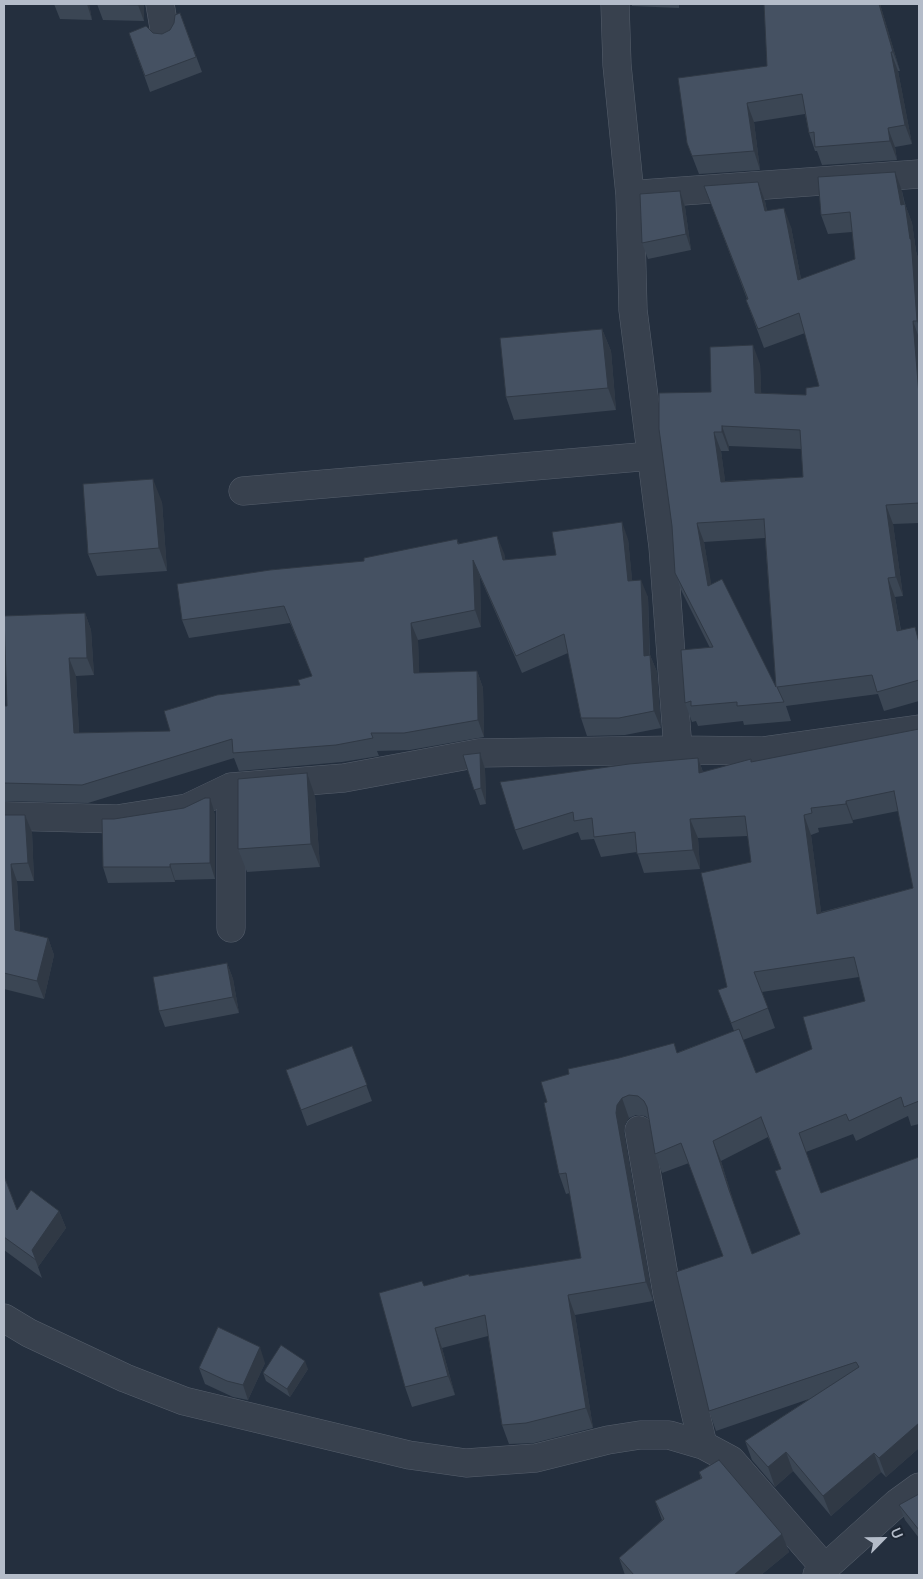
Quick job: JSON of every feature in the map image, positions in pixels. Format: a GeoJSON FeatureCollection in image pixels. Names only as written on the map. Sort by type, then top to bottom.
{"type":"FeatureCollection","features":[{"type":"Feature","properties":{"kind":"street"},"geometry":{"type":"LineString","coordinates":[[160,4],[165,34]]}},
{"type":"Feature","properties":{"kind":"street"},"geometry":{"type":"LineString","coordinates":[[615,4],[617,66],[630,195],[633,310],[663,547],[678,750]]}},
{"type":"Feature","properties":{"kind":"street"},"geometry":{"type":"LineString","coordinates":[[630,195],[919,174]]}},
{"type":"Feature","properties":{"kind":"street"},"geometry":{"type":"LineString","coordinates":[[243,491],[651,456]]}},
{"type":"Feature","properties":{"kind":"street"},"geometry":{"type":"LineString","coordinates":[[4,816],[117,819],[187,808],[231,787],[344,778],[479,754],[678,750],[762,751],[919,729]]}},
{"type":"Feature","properties":{"kind":"street"},"geometry":{"type":"LineString","coordinates":[[231,787],[232,928]]}},
{"type":"Feature","properties":{"kind":"street"},"geometry":{"type":"LineString","coordinates":[[639,1130],[667,1293],[703,1445]]}},
{"type":"Feature","properties":{"kind":"street"},"geometry":{"type":"LineString","coordinates":[[4,1318],[29,1333],[125,1378],[184,1401],[410,1455],[466,1464],[536,1458],[608,1440],[669,1435],[703,1445],[731,1460],[821,1572],[897,1503],[919,1487]]}},
{"type":"Feature","properties":{"kind":"building"},"geometry":{"type":"Polygon","coordinates":[[[97,4],[138,4],[138,5],[97,4]]]}},
{"type":"Feature","properties":{"kind":"building"},"geometry":{"type":"Polygon","coordinates":[[[764,4],[879,4],[893,52],[891,52],[905,125],[888,128],[890,141],[815,147],[814,132],[809,133],[802,94],[747,103],[754,151],[692,156],[687,143],[678,78],[767,66],[764,4]]]}},
{"type":"Feature","properties":{"kind":"building"},"geometry":{"type":"Polygon","coordinates":[[[180,13],[196,57],[145,76],[129,33],[146,26],[153,33],[162,34],[170,30],[174,23],[175,15],[180,13]]]}},
{"type":"Feature","properties":{"kind":"building"},"geometry":{"type":"Polygon","coordinates":[[[895,172],[901,205],[905,204],[911,239],[917,321],[913,321],[919,395],[919,503],[886,505],[896,577],[888,578],[897,631],[915,627],[919,643],[919,680],[877,692],[872,675],[777,687],[784,702],[737,706],[737,702],[691,706],[691,701],[685,703],[681,650],[713,647],[675,573],[672,526],[659,429],[659,393],[711,392],[710,347],[753,345],[755,393],[806,395],[806,388],[819,386],[799,313],[758,329],[704,186],[758,182],[765,211],[784,208],[798,280],[855,259],[850,212],[821,215],[818,177],[895,172]],[[722,426],[722,432],[714,432],[721,482],[803,477],[800,430],[722,426]],[[764,519],[697,523],[708,586],[722,579],[776,687],[764,519]]]}},
{"type":"Feature","properties":{"kind":"building"},"geometry":{"type":"Polygon","coordinates":[[[680,191],[686,234],[642,243],[640,194],[680,191]]]}},
{"type":"Feature","properties":{"kind":"building"},"geometry":{"type":"Polygon","coordinates":[[[602,329],[608,388],[506,397],[500,338],[602,329]]]}},
{"type":"Feature","properties":{"kind":"building"},"geometry":{"type":"Polygon","coordinates":[[[153,479],[159,548],[88,554],[83,484],[153,479]]]}},
{"type":"Feature","properties":{"kind":"building"},"geometry":{"type":"Polygon","coordinates":[[[622,522],[628,581],[641,580],[644,656],[650,655],[654,711],[619,718],[581,718],[564,634],[516,656],[473,560],[475,610],[411,623],[414,673],[477,671],[478,720],[404,733],[371,733],[373,738],[336,745],[233,753],[232,739],[82,785],[4,783],[4,706],[7,706],[4,616],[85,613],[87,658],[69,658],[74,733],[170,731],[164,711],[217,695],[300,685],[298,680],[312,676],[284,606],[182,620],[177,584],[270,570],[364,561],[364,558],[457,539],[458,544],[497,536],[503,560],[556,555],[552,532],[622,522]]]}},
{"type":"Feature","properties":{"kind":"building"},"geometry":{"type":"Polygon","coordinates":[[[919,729],[919,1101],[904,1107],[901,1097],[849,1121],[846,1114],[799,1133],[821,1193],[919,1157],[919,1423],[879,1458],[874,1453],[823,1496],[786,1452],[768,1467],[745,1441],[859,1367],[856,1362],[709,1411],[676,1272],[723,1256],[681,1143],[655,1154],[647,1107],[638,1096],[629,1095],[622,1098],[617,1105],[616,1113],[646,1282],[568,1295],[586,1408],[526,1423],[502,1425],[485,1315],[435,1328],[448,1376],[405,1387],[379,1293],[422,1281],[424,1286],[469,1274],[469,1276],[581,1258],[566,1173],[559,1174],[544,1103],[547,1102],[541,1082],[569,1074],[568,1069],[674,1043],[677,1053],[739,1029],[756,1073],[812,1049],[803,1017],[865,1001],[854,957],[754,972],[768,1008],[731,1023],[718,990],[727,987],[701,873],[751,862],[745,816],[690,819],[693,850],[637,854],[635,832],[594,837],[592,818],[574,821],[573,812],[515,830],[500,782],[629,764],[698,758],[699,773],[751,759],[751,762],[919,729]],[[894,791],[846,801],[846,804],[811,808],[812,813],[804,815],[817,914],[913,888],[894,791]],[[761,1117],[713,1141],[752,1254],[800,1234],[775,1171],[781,1169],[761,1117]]]}},
{"type":"Feature","properties":{"kind":"building"},"geometry":{"type":"Polygon","coordinates":[[[480,753],[481,788],[474,790],[463,755],[480,753]]]}},
{"type":"Feature","properties":{"kind":"building"},"geometry":{"type":"Polygon","coordinates":[[[307,773],[311,844],[238,849],[238,779],[307,773]]]}},
{"type":"Feature","properties":{"kind":"building"},"geometry":{"type":"Polygon","coordinates":[[[205,798],[210,798],[210,863],[170,864],[170,867],[103,867],[102,819],[114,819],[184,808],[205,798]]]}},
{"type":"Feature","properties":{"kind":"building"},"geometry":{"type":"Polygon","coordinates":[[[4,815],[25,815],[28,863],[11,864],[15,930],[48,938],[37,981],[4,973],[4,815]]]}},
{"type":"Feature","properties":{"kind":"building"},"geometry":{"type":"Polygon","coordinates":[[[227,963],[233,997],[159,1011],[153,977],[227,963]]]}},
{"type":"Feature","properties":{"kind":"building"},"geometry":{"type":"Polygon","coordinates":[[[352,1046],[367,1085],[301,1110],[286,1070],[352,1046]]]}},
{"type":"Feature","properties":{"kind":"building"},"geometry":{"type":"Polygon","coordinates":[[[4,1176],[17,1210],[31,1190],[59,1211],[32,1250],[36,1260],[4,1237],[4,1176]]]}},
{"type":"Feature","properties":{"kind":"building"},"geometry":{"type":"Polygon","coordinates":[[[218,1327],[260,1347],[243,1385],[227,1381],[199,1368],[218,1327]]]}},
{"type":"Feature","properties":{"kind":"building"},"geometry":{"type":"Polygon","coordinates":[[[281,1345],[305,1361],[287,1389],[263,1373],[281,1345]]]}},
{"type":"Feature","properties":{"kind":"building"},"geometry":{"type":"Polygon","coordinates":[[[719,1460],[782,1534],[734,1575],[634,1575],[619,1558],[664,1519],[655,1501],[702,1478],[699,1472],[719,1460]]]}},
{"type":"Feature","properties":{"kind":"building"},"geometry":{"type":"Polygon","coordinates":[[[919,1494],[919,1530],[899,1505],[919,1494]]]}}]}
